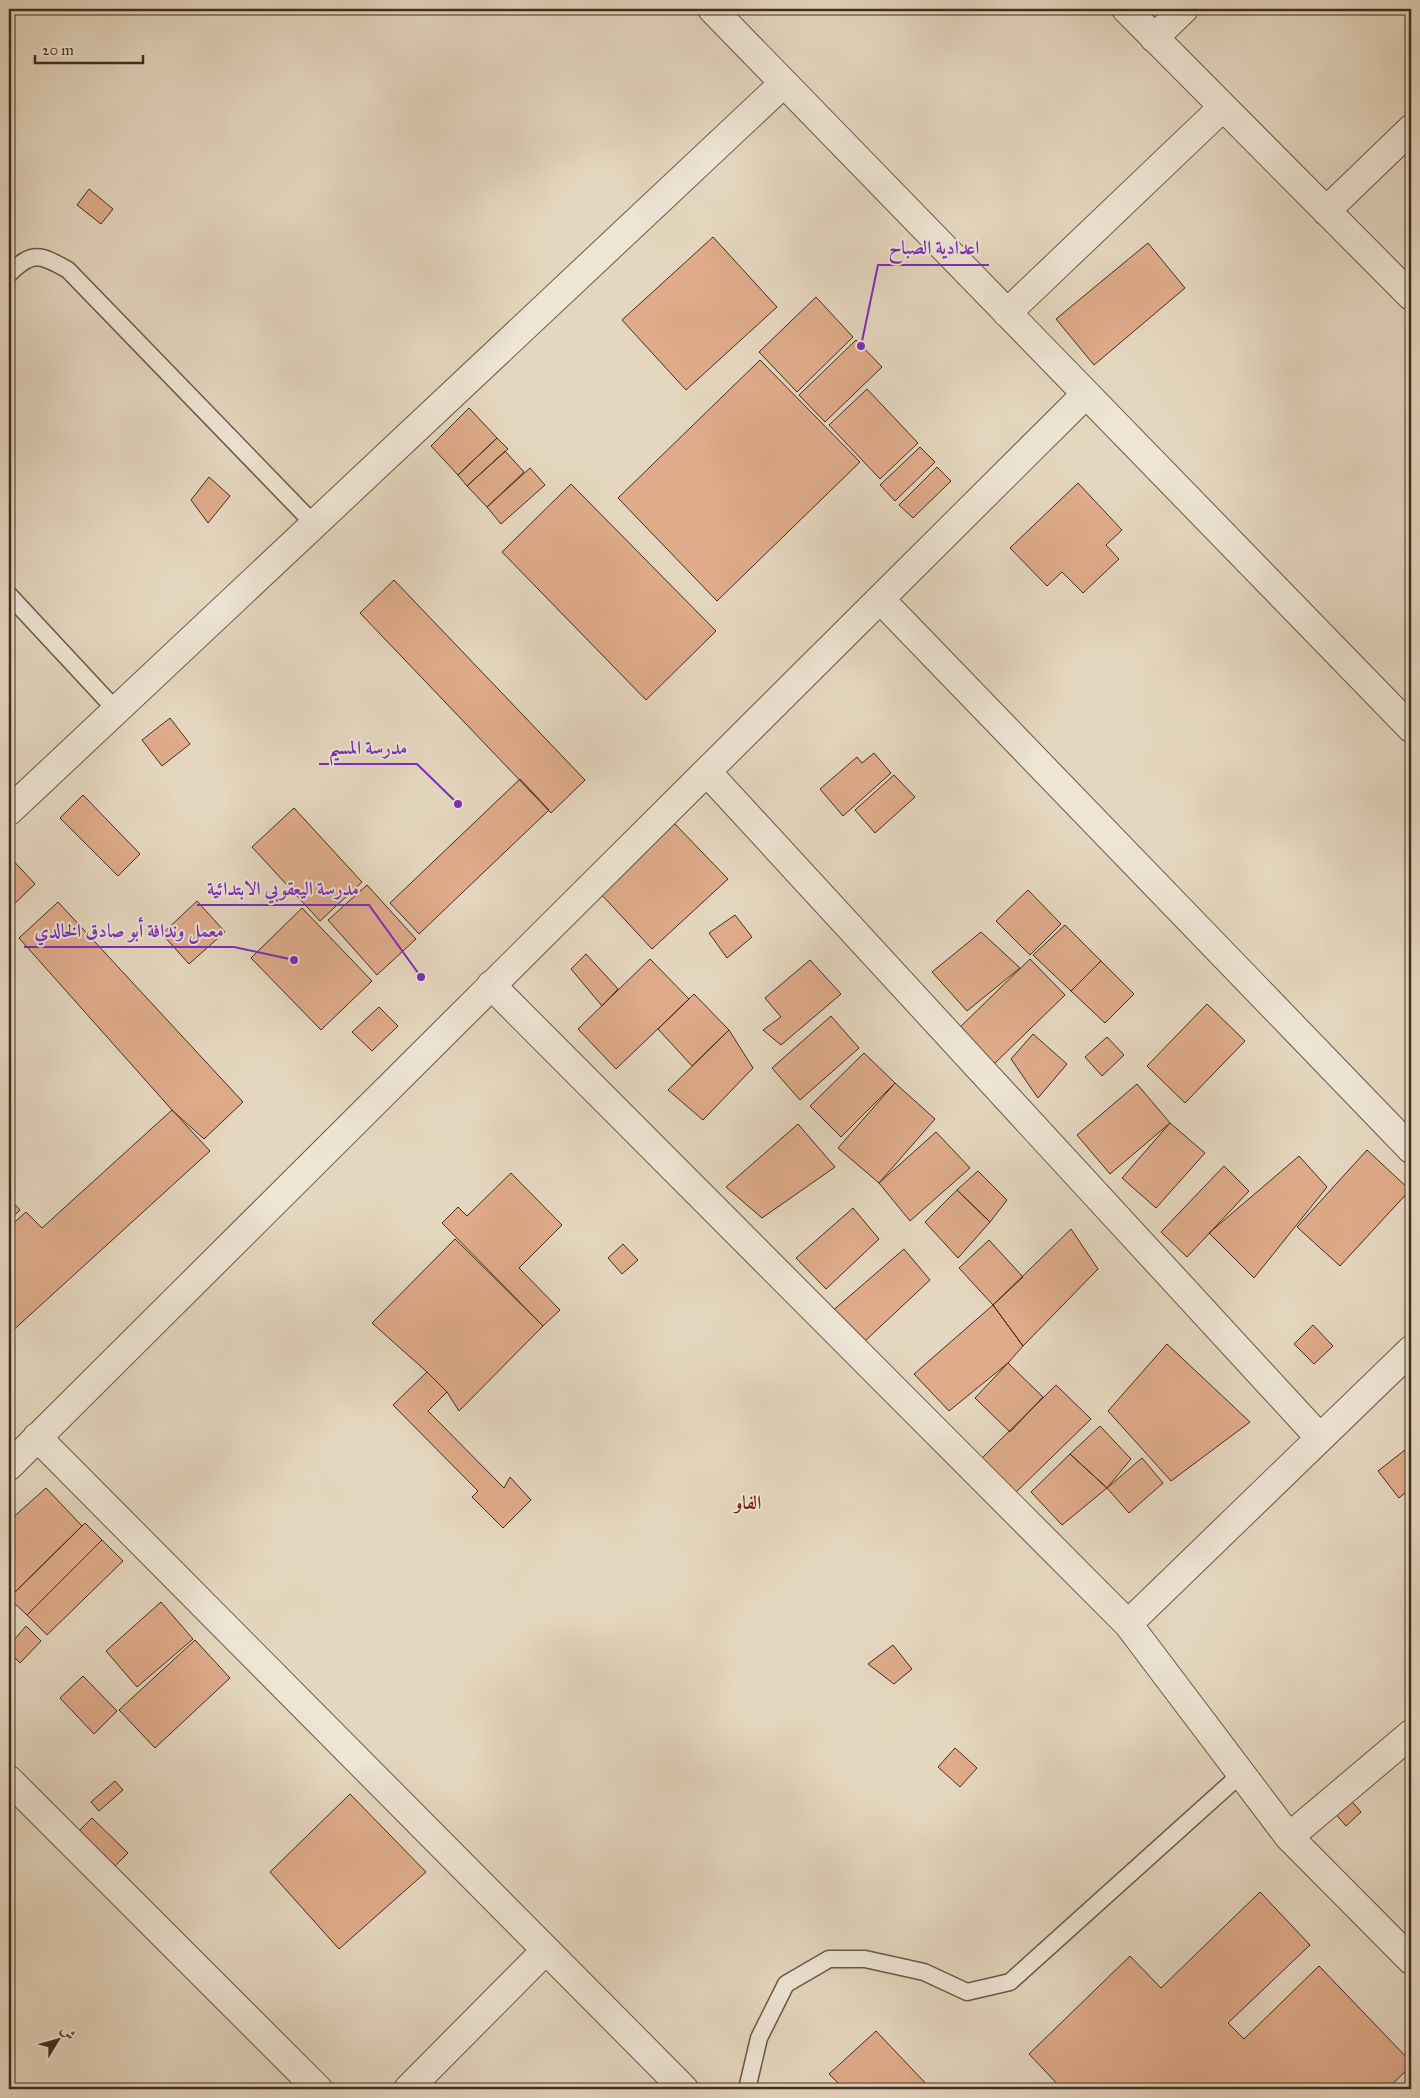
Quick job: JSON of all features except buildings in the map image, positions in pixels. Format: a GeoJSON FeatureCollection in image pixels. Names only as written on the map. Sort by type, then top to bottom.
{"type":"FeatureCollection","features":[{"type":"Feature","properties":{"kind":"street"},"geometry":{"type":"LineString","coordinates":[[712,9],[1411,728]]}},
{"type":"Feature","properties":{"kind":"street"},"geometry":{"type":"LineString","coordinates":[[1126,9],[1411,296]]}},
{"type":"Feature","properties":{"kind":"street"},"geometry":{"type":"LineString","coordinates":[[1154,38],[1184,9]]}},
{"type":"Feature","properties":{"kind":"street"},"geometry":{"type":"LineString","coordinates":[[9,811],[784,83]]}},
{"type":"Feature","properties":{"kind":"street"},"geometry":{"type":"LineString","coordinates":[[1007,313],[1223,107]]}},
{"type":"Feature","properties":{"kind":"street"},"geometry":{"type":"LineString","coordinates":[[1326,211],[1411,130]]}},
{"type":"Feature","properties":{"kind":"street"},"geometry":{"type":"LineString","coordinates":[[9,1466],[1086,394]]}},
{"type":"Feature","properties":{"kind":"street"},"geometry":{"type":"LineString","coordinates":[[880,599],[1411,1149]]}},
{"type":"Feature","properties":{"kind":"street"},"geometry":{"type":"LineString","coordinates":[[706,772],[1320,1438]]}},
{"type":"Feature","properties":{"kind":"street"},"geometry":{"type":"LineString","coordinates":[[491,986],[1128,1624],[1289,1837],[1411,1960]]}},
{"type":"Feature","properties":{"kind":"street"},"geometry":{"type":"LineString","coordinates":[[1128,1624],[1411,1350]]}},
{"type":"Feature","properties":{"kind":"street"},"geometry":{"type":"LineString","coordinates":[[38,1437],[684,2089]]}},
{"type":"Feature","properties":{"kind":"street"},"geometry":{"type":"LineString","coordinates":[[1289,1837],[1411,1734]]}},
{"type":"Feature","properties":{"kind":"street"},"geometry":{"type":"LineString","coordinates":[[9,1780],[318,2089]]}},
{"type":"Feature","properties":{"kind":"street"},"geometry":{"type":"LineString","coordinates":[[408,2089],[546,1950]]}},
{"type":"Feature","properties":{"kind":"lane"},"geometry":{"type":"LineString","coordinates":[[9,274],[23,260],[45,257],[68,270],[314,524]]}},
{"type":"Feature","properties":{"kind":"lane"},"geometry":{"type":"LineString","coordinates":[[9,595],[116,710]]}},
{"type":"Feature","properties":{"kind":"lane"},"geometry":{"type":"LineString","coordinates":[[747,2089],[760,2038],[786,1984],[828,1959],[865,1958],[924,1972],[967,1992],[1010,1982],[1241,1774]]}},
{"type":"Feature","properties":{"kind":"place","name":"اعدادية الصباح"},"geometry":{"type":"Point","coordinates":[861,346]}},
{"type":"Feature","properties":{"kind":"place","name":"مدرسة المسيم"},"geometry":{"type":"Point","coordinates":[458,804]}},
{"type":"Feature","properties":{"kind":"place","name":"معمل وندافة أبو صادق الخالدي"},"geometry":{"type":"Point","coordinates":[294,960]}},
{"type":"Feature","properties":{"kind":"place","name":"مدرسة اليعقوبي الابتدائية"},"geometry":{"type":"Point","coordinates":[421,977]}},
{"type":"Feature","properties":{"kind":"district","name":"الفاو"},"geometry":{"type":"Point","coordinates":[748,1502]}}]}
